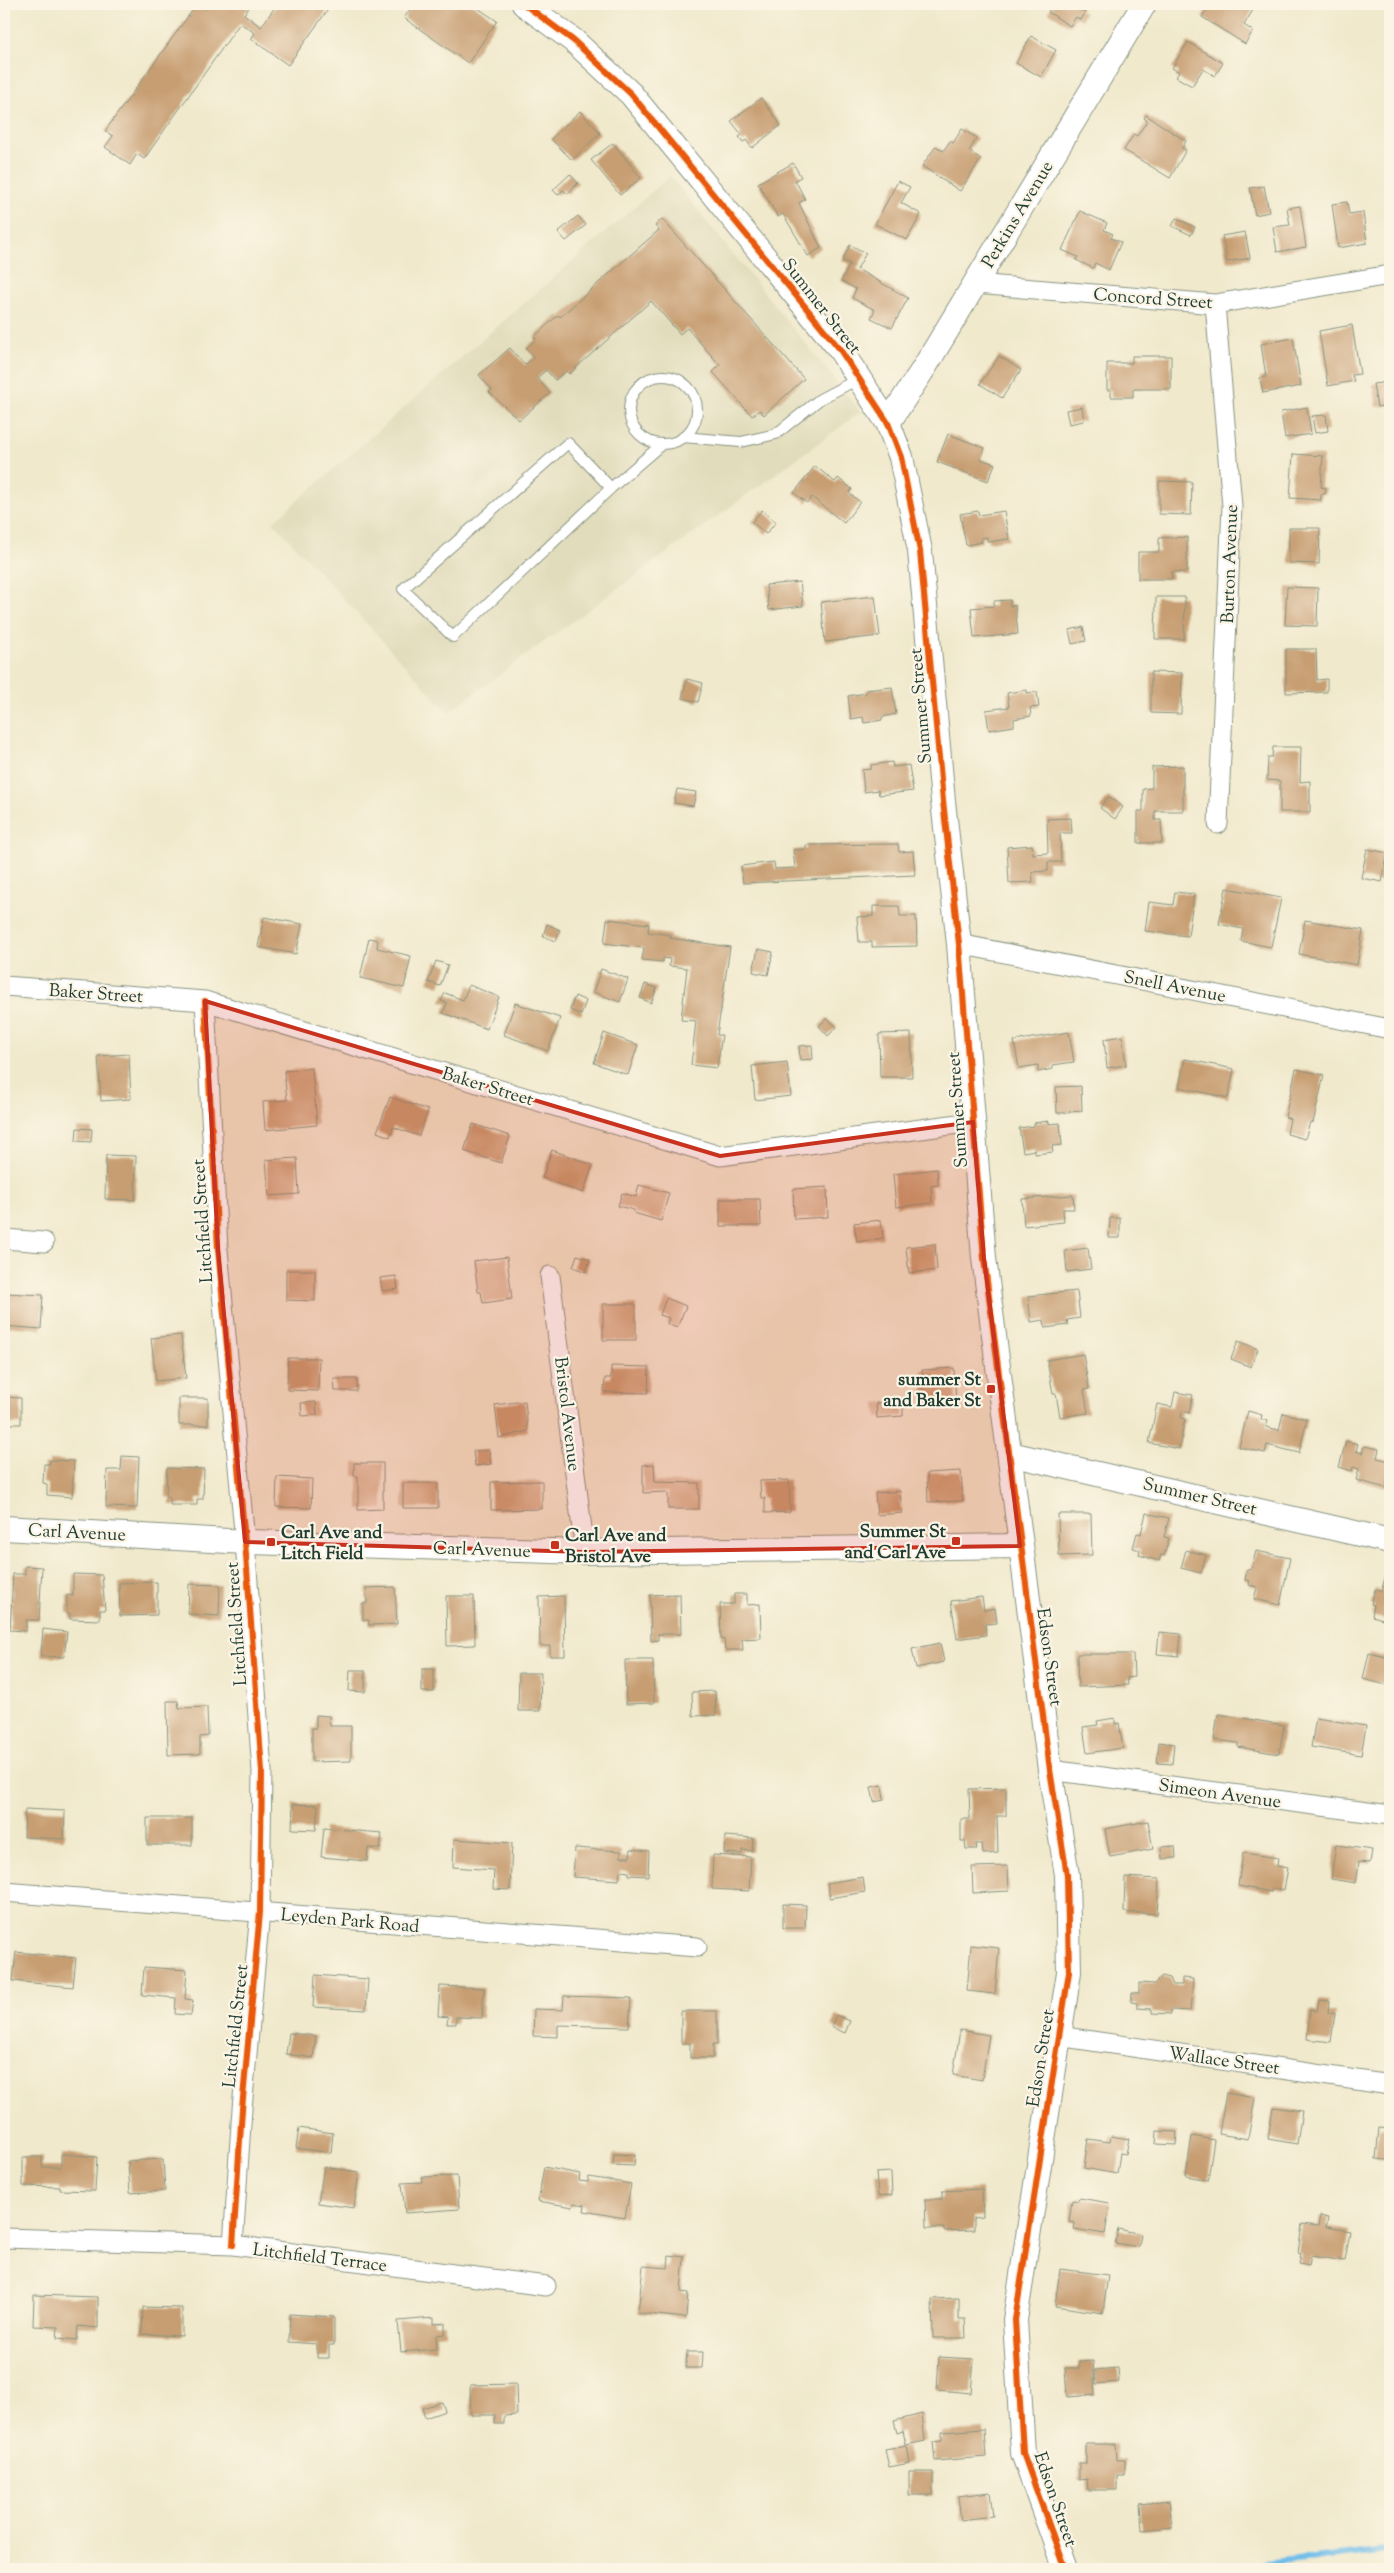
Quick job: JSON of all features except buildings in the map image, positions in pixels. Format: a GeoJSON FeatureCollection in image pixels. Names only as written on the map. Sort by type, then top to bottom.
{"type":"FeatureCollection","features":[{"type":"Feature","properties":{"kind":"street","name":"Summer Street"},"geometry":{"type":"LineString","coordinates":[[526,4],[594,58],[655,121],[774,269],[819,321],[888,423],[901,457],[920,551],[943,802],[959,944],[984,1258],[1020,1546]]}},
{"type":"Feature","properties":{"kind":"street","name":"Perkins Avenue"},"geometry":{"type":"LineString","coordinates":[[888,423],[975,284],[1144,4]]}},
{"type":"Feature","properties":{"kind":"street","name":"Concord Street"},"geometry":{"type":"LineString","coordinates":[[975,284],[1215,304],[1390,275]]}},
{"type":"Feature","properties":{"kind":"street","name":"Burton Avenue"},"geometry":{"type":"LineString","coordinates":[[1215,304],[1232,506],[1218,824]]}},
{"type":"Feature","properties":{"kind":"street","name":"Snell Avenue"},"geometry":{"type":"LineString","coordinates":[[959,944],[1390,1029]]}},
{"type":"Feature","properties":{"kind":"street","name":"Baker Street"},"geometry":{"type":"LineString","coordinates":[[4,986],[205,1001],[720,1156],[973,1122]]}},
{"type":"Feature","properties":{"kind":"street","name":"Litchfield Street"},"geometry":{"type":"LineString","coordinates":[[205,1001],[218,1250],[245,1542],[262,1771],[260,1912],[242,2109],[233,2245]]}},
{"type":"Feature","properties":{"kind":"street"},"geometry":{"type":"LineString","coordinates":[[4,1238],[44,1242]]}},
{"type":"Feature","properties":{"kind":"street","name":"Bristol Avenue"},"geometry":{"type":"LineString","coordinates":[[550,1276],[585,1552]]}},
{"type":"Feature","properties":{"kind":"street","name":"Summer Street"},"geometry":{"type":"LineString","coordinates":[[1010,1454],[1390,1541]]}},
{"type":"Feature","properties":{"kind":"street","name":"Carl Avenue"},"geometry":{"type":"LineString","coordinates":[[4,1528],[245,1542],[585,1552],[1020,1546]]}},
{"type":"Feature","properties":{"kind":"street","name":"Edson Street"},"geometry":{"type":"LineString","coordinates":[[1020,1546],[1050,1770],[1067,1875],[1069,1972],[1015,2320],[1023,2453],[1065,2569]]}},
{"type":"Feature","properties":{"kind":"street","name":"Simeon Avenue"},"geometry":{"type":"LineString","coordinates":[[1050,1770],[1390,1815]]}},
{"type":"Feature","properties":{"kind":"street","name":"Leyden Park Road"},"geometry":{"type":"LineString","coordinates":[[4,1892],[697,1947]]}},
{"type":"Feature","properties":{"kind":"street","name":"Wallace Street"},"geometry":{"type":"LineString","coordinates":[[1058,2036],[1390,2085]]}},
{"type":"Feature","properties":{"kind":"street","name":"Litchfield Terrace"},"geometry":{"type":"LineString","coordinates":[[4,2238],[233,2245],[546,2286]]}},
{"type":"Feature","properties":{"kind":"lane"},"geometry":{"type":"LineString","coordinates":[[658,376],[669,376],[688,387],[694,396],[697,407],[696,418],[691,429],[683,437],[674,442],[662,444],[641,436],[634,428],[629,418],[629,406],[632,396],[647,380],[658,376]]}},
{"type":"Feature","properties":{"kind":"lane"},"geometry":{"type":"LineString","coordinates":[[683,437],[741,442],[776,434],[820,398],[858,379]]}},
{"type":"Feature","properties":{"kind":"lane"},"geometry":{"type":"LineString","coordinates":[[611,488],[568,444],[403,589],[452,637],[611,488],[662,444]]}},
{"type":"Feature","properties":{"kind":"highlighted area"},"geometry":{"type":"Polygon","coordinates":[[[205,1001],[720,1156],[973,1122],[984,1258],[1020,1546],[585,1552],[245,1542],[218,1249],[205,1001]]]}},
{"type":"Feature","properties":{"kind":"shaded area"},"geometry":{"type":"Polygon","coordinates":[[[670,176],[861,412],[448,712],[273,522],[670,176]]]}},
{"type":"Feature","properties":{"kind":"waterway"},"geometry":{"type":"LineString","coordinates":[[1248,2569],[1269,2564],[1390,2549]]}},
{"type":"Feature","properties":{"kind":"cycle path"},"geometry":{"type":"LineString","coordinates":[[524,4],[574,41],[631,94],[839,348],[888,423],[901,457],[920,551],[943,801],[959,944],[984,1258],[1050,1770],[1067,1875],[1069,1972],[1015,2320],[1023,2453],[1065,2569]]}},
{"type":"Feature","properties":{"kind":"cycle path"},"geometry":{"type":"LineString","coordinates":[[205,1001],[218,1249],[245,1542],[262,1771],[260,1912],[242,2109],[233,2245]]}},
{"type":"Feature","properties":{"kind":"place","name":"summer St and Baker St"},"geometry":{"type":"Point","coordinates":[991,1389]}},
{"type":"Feature","properties":{"kind":"place","name":"Summer St and Carl Ave"},"geometry":{"type":"Point","coordinates":[956,1541]}},
{"type":"Feature","properties":{"kind":"place","name":"Carl Ave and Litch Field"},"geometry":{"type":"Point","coordinates":[271,1542]}},
{"type":"Feature","properties":{"kind":"place","name":"Carl Ave and Bristol Ave"},"geometry":{"type":"Point","coordinates":[555,1545]}}]}
